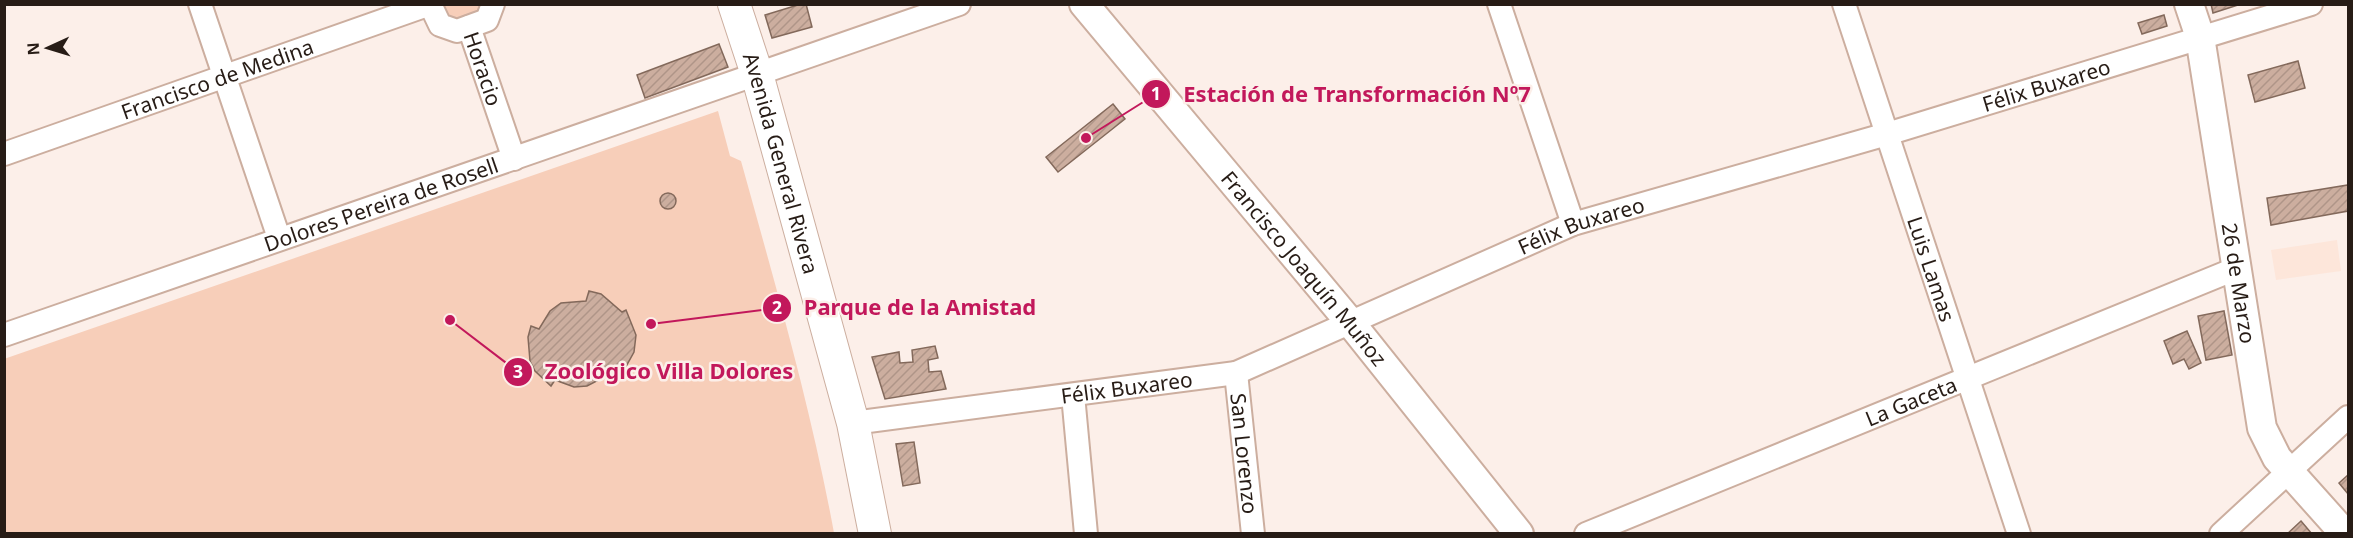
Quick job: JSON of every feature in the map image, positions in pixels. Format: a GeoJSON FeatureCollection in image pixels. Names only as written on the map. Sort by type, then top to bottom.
{"type":"FeatureCollection","features":[{"type":"Feature","properties":{"kind":"main road","name":"Avenida General Rivera"},"geometry":{"type":"LineString","coordinates":[[734,4],[757,74],[853,423],[875,534]]}},
{"type":"Feature","properties":{"kind":"street"},"geometry":{"type":"LineString","coordinates":[[200,4],[279,238]]}},
{"type":"Feature","properties":{"kind":"street","name":"Francisco de Medina"},"geometry":{"type":"LineString","coordinates":[[4,154],[430,4]]}},
{"type":"Feature","properties":{"kind":"street","name":"Horacio"},"geometry":{"type":"LineString","coordinates":[[430,4],[437,21],[445,28],[457,31],[469,27],[514,159]]}},
{"type":"Feature","properties":{"kind":"street"},"geometry":{"type":"LineString","coordinates":[[469,27],[487,20],[493,4]]}},
{"type":"Feature","properties":{"kind":"street","name":"Dolores Pereira de Rosell"},"geometry":{"type":"LineString","coordinates":[[4,335],[959,4]]}},
{"type":"Feature","properties":{"kind":"street","name":"Francisco Joaquín Muñoz"},"geometry":{"type":"LineString","coordinates":[[1084,4],[1349,321],[1519,534]]}},
{"type":"Feature","properties":{"kind":"street"},"geometry":{"type":"LineString","coordinates":[[1499,4],[1572,224]]}},
{"type":"Feature","properties":{"kind":"street","name":"Luis Lamas"},"geometry":{"type":"LineString","coordinates":[[1844,4],[2019,534]]}},
{"type":"Feature","properties":{"kind":"street","name":"26 de Marzo"},"geometry":{"type":"LineString","coordinates":[[2189,4],[2200,37],[2262,428],[2273,452],[2288,472],[2345,534]]}},
{"type":"Feature","properties":{"kind":"street","name":"Félix Buxareo"},"geometry":{"type":"LineString","coordinates":[[853,423],[1236,373],[1572,224],[1887,134],[2311,4]]}},
{"type":"Feature","properties":{"kind":"street","name":"La Gaceta"},"geometry":{"type":"LineString","coordinates":[[1586,534],[2235,269]]}},
{"type":"Feature","properties":{"kind":"street","name":"San Lorenzo"},"geometry":{"type":"LineString","coordinates":[[1236,373],[1253,534]]}},
{"type":"Feature","properties":{"kind":"street"},"geometry":{"type":"LineString","coordinates":[[1073,395],[1086,534]]}},
{"type":"Feature","properties":{"kind":"street"},"geometry":{"type":"LineString","coordinates":[[2221,534],[2349,417]]}},
{"type":"Feature","properties":{"kind":"shaded area"},"geometry":{"type":"Polygon","coordinates":[[[484,4],[481,13],[449,22],[441,5],[484,4]]]}},
{"type":"Feature","properties":{"kind":"shaded area"},"geometry":{"type":"Polygon","coordinates":[[[718,111],[730,156],[741,161],[767,253],[792,346],[834,533],[5,533],[4,359],[718,111]]]}},
{"type":"Feature","properties":{"kind":"shaded area"},"geometry":{"type":"Polygon","coordinates":[[[2337,240],[2341,271],[2276,280],[2271,250],[2337,240]]]}},
{"type":"Feature","properties":{"kind":"building"},"geometry":{"type":"Polygon","coordinates":[[[806,4],[812,27],[772,38],[765,15],[806,4]]]}},
{"type":"Feature","properties":{"kind":"building"},"geometry":{"type":"Polygon","coordinates":[[[2211,4],[2241,4],[2213,13],[2211,4]]]}},
{"type":"Feature","properties":{"kind":"building"},"geometry":{"type":"Polygon","coordinates":[[[2164,15],[2167,26],[2142,34],[2138,23],[2164,15]]]}},
{"type":"Feature","properties":{"kind":"building"},"geometry":{"type":"Polygon","coordinates":[[[719,44],[728,67],[645,98],[637,75],[719,44]]]}},
{"type":"Feature","properties":{"kind":"building"},"geometry":{"type":"Polygon","coordinates":[[[2298,61],[2305,88],[2255,102],[2248,75],[2298,61]]]}},
{"type":"Feature","properties":{"kind":"building"},"geometry":{"type":"Polygon","coordinates":[[[1113,104],[1125,119],[1058,172],[1046,157],[1113,104]]]}},
{"type":"Feature","properties":{"kind":"building"},"geometry":{"type":"Polygon","coordinates":[[[2348,185],[2348,211],[2271,225],[2267,198],[2348,185]]]}},
{"type":"Feature","properties":{"kind":"building"},"geometry":{"type":"Polygon","coordinates":[[[668,193],[674,195],[676,201],[674,207],[668,209],[662,207],[660,201],[662,195],[668,193]]]}},
{"type":"Feature","properties":{"kind":"building"},"geometry":{"type":"Polygon","coordinates":[[[589,291],[601,294],[622,312],[626,310],[636,335],[634,352],[618,381],[610,374],[587,386],[574,387],[555,380],[551,386],[535,371],[530,361],[528,337],[531,326],[539,329],[550,311],[561,303],[586,301],[589,291]]]}},
{"type":"Feature","properties":{"kind":"building"},"geometry":{"type":"Polygon","coordinates":[[[2224,311],[2232,355],[2206,360],[2198,316],[2224,311]]]}},
{"type":"Feature","properties":{"kind":"building"},"geometry":{"type":"Polygon","coordinates":[[[2187,331],[2201,363],[2189,369],[2184,359],[2173,364],[2164,341],[2187,331]]]}},
{"type":"Feature","properties":{"kind":"building"},"geometry":{"type":"Polygon","coordinates":[[[935,346],[938,358],[928,360],[929,372],[941,371],[946,389],[885,399],[872,357],[899,352],[900,363],[913,362],[912,350],[935,346]]]}},
{"type":"Feature","properties":{"kind":"building"},"geometry":{"type":"Polygon","coordinates":[[[914,442],[920,483],[903,486],[896,444],[914,442]]]}},
{"type":"Feature","properties":{"kind":"building"},"geometry":{"type":"Polygon","coordinates":[[[2348,475],[2348,494],[2339,483],[2348,475]]]}},
{"type":"Feature","properties":{"kind":"building"},"geometry":{"type":"Polygon","coordinates":[[[2301,521],[2312,534],[2287,534],[2301,521]]]}},
{"type":"Feature","properties":{"kind":"place","name":"Estación de Transformación Nº7"},"geometry":{"type":"Point","coordinates":[1086,138]}},
{"type":"Feature","properties":{"kind":"place","name":"Zoológico Villa Dolores"},"geometry":{"type":"Point","coordinates":[450,320]}},
{"type":"Feature","properties":{"kind":"place","name":"Parque de la Amistad"},"geometry":{"type":"Point","coordinates":[651,324]}}]}
